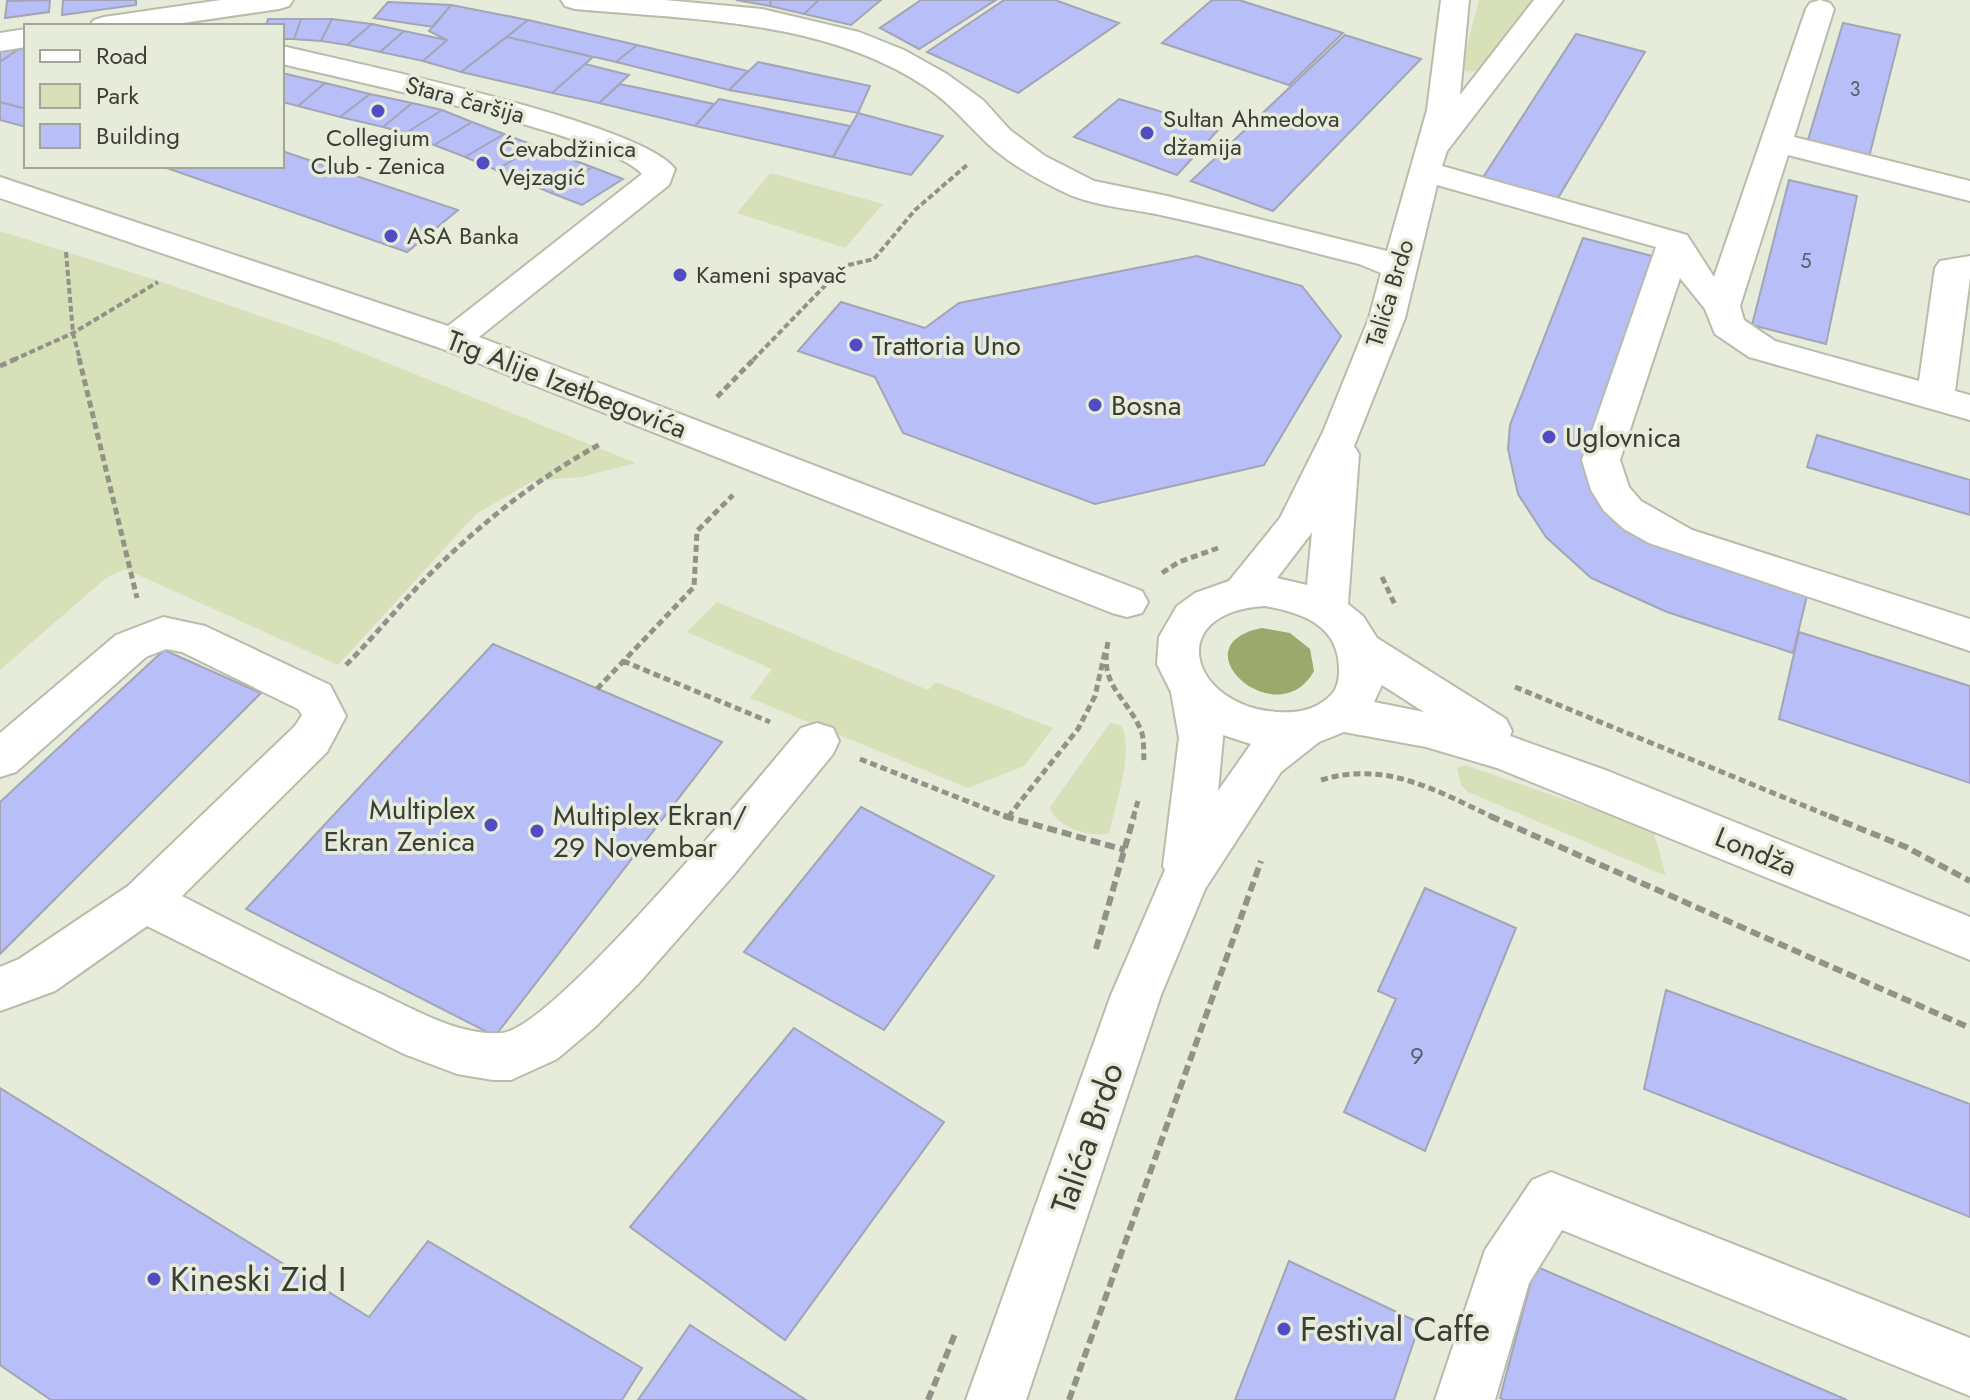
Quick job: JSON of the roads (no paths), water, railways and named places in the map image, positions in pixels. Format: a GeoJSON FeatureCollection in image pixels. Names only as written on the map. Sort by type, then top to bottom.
{"type":"FeatureCollection","features":[{"type":"Feature","properties":{"kind":"street"},"geometry":{"type":"LineString","coordinates":[[127,24],[279,0]]}},
{"type":"Feature","properties":{"kind":"street"},"geometry":{"type":"LineString","coordinates":[[575,0],[762,18],[849,38],[893,56],[936,80],[972,107],[999,137],[1034,163],[1084,189],[1357,253],[1399,268]]}},
{"type":"Feature","properties":{"kind":"street","name":"Talića Brdo"},"geometry":{"type":"LineString","coordinates":[[1243,592],[1296,525],[1342,432],[1387,318],[1428,162],[1454,36],[1455,0]]}},
{"type":"Feature","properties":{"kind":"street","name":"Talića Brdo"},"geometry":{"type":"LineString","coordinates":[[1428,162],[1549,0]]}},
{"type":"Feature","properties":{"kind":"street"},"geometry":{"type":"LineString","coordinates":[[1722,306],[1820,9]]}},
{"type":"Feature","properties":{"kind":"street"},"geometry":{"type":"LineString","coordinates":[[0,42],[24,38]]}},
{"type":"Feature","properties":{"kind":"street","name":"Stara čaršija"},"geometry":{"type":"LineString","coordinates":[[284,55],[391,80],[563,128],[644,159],[659,169],[657,178],[453,340]]}},
{"type":"Feature","properties":{"kind":"street"},"geometry":{"type":"LineString","coordinates":[[1776,142],[1970,191]]}},
{"type":"Feature","properties":{"kind":"street"},"geometry":{"type":"LineString","coordinates":[[1428,162],[1675,242],[1701,284],[1722,306],[1728,326],[1762,349],[1970,408]]}},
{"type":"Feature","properties":{"kind":"street","name":"Trg Alije Izetbegovića"},"geometry":{"type":"LineString","coordinates":[[0,187],[453,340],[1127,602]]}},
{"type":"Feature","properties":{"kind":"street"},"geometry":{"type":"LineString","coordinates":[[1675,242],[1601,460],[1605,483],[1620,506],[1645,526],[1678,540],[1970,635]]}},
{"type":"Feature","properties":{"kind":"street"},"geometry":{"type":"LineString","coordinates":[[1935,398],[1952,268],[1970,267]]}},
{"type":"Feature","properties":{"kind":"street","name":"Talića Brdo"},"geometry":{"type":"LineString","coordinates":[[1327,611],[1327,574],[1334,537],[1342,432]]}},
{"type":"Feature","properties":{"kind":"street"},"geometry":{"type":"LineString","coordinates":[[1243,592],[1286,594],[1327,611],[1351,632],[1360,649],[1364,667],[1362,685],[1353,701],[1265,759],[1185,879],[1201,738],[1192,694],[1178,661],[1183,630],[1193,616],[1207,605],[1243,592]]}},
{"type":"Feature","properties":{"kind":"street"},"geometry":{"type":"LineString","coordinates":[[0,759],[131,646],[163,633],[190,637],[314,697],[324,716],[311,739],[145,901],[37,975],[0,989]]}},
{"type":"Feature","properties":{"kind":"street","name":"Londža"},"geometry":{"type":"LineString","coordinates":[[1360,649],[1541,763]]}},
{"type":"Feature","properties":{"kind":"street"},"geometry":{"type":"LineString","coordinates":[[1192,694],[1214,713],[1241,725],[1272,731],[1321,722]]}},
{"type":"Feature","properties":{"kind":"street","name":"Londža"},"geometry":{"type":"LineString","coordinates":[[1321,722],[1383,719],[1449,733],[1541,763],[1970,939]]}},
{"type":"Feature","properties":{"kind":"street"},"geometry":{"type":"LineString","coordinates":[[145,901],[314,988],[439,1045],[484,1055],[513,1056],[536,1045],[594,994],[662,923],[817,741]]}},
{"type":"Feature","properties":{"kind":"street","name":"Talića Brdo"},"geometry":{"type":"LineString","coordinates":[[996,1400],[1136,995],[1185,879]]}},
{"type":"Feature","properties":{"kind":"street"},"geometry":{"type":"LineString","coordinates":[[1465,1400],[1505,1270],[1551,1199],[1970,1367]]}},
{"type":"Feature","properties":{"kind":"place","name":"Collegium Club - Zenica"},"geometry":{"type":"Point","coordinates":[378,111]}},
{"type":"Feature","properties":{"kind":"place","name":"Sultan Ahmedova džamija"},"geometry":{"type":"Point","coordinates":[1147,133]}},
{"type":"Feature","properties":{"kind":"place","name":"Ćevabdžinica Vejzagić"},"geometry":{"type":"Point","coordinates":[483,163]}},
{"type":"Feature","properties":{"kind":"place","name":"ASA Banka"},"geometry":{"type":"Point","coordinates":[391,236]}},
{"type":"Feature","properties":{"kind":"place","name":"Kameni spavač"},"geometry":{"type":"Point","coordinates":[680,275]}},
{"type":"Feature","properties":{"kind":"place","name":"Trattoria Uno"},"geometry":{"type":"Point","coordinates":[856,345]}},
{"type":"Feature","properties":{"kind":"place","name":"Bosna"},"geometry":{"type":"Point","coordinates":[1095,405]}},
{"type":"Feature","properties":{"kind":"place","name":"Uglovnica"},"geometry":{"type":"Point","coordinates":[1549,437]}},
{"type":"Feature","properties":{"kind":"place","name":"Multiplex Ekran Zenica"},"geometry":{"type":"Point","coordinates":[491,825]}},
{"type":"Feature","properties":{"kind":"place","name":"Multiplex Ekran/ 29 Novembar"},"geometry":{"type":"Point","coordinates":[537,831]}},
{"type":"Feature","properties":{"kind":"place","name":"Kineski Zid I"},"geometry":{"type":"Point","coordinates":[154,1279]}},
{"type":"Feature","properties":{"kind":"place","name":"Festival Caffe"},"geometry":{"type":"Point","coordinates":[1284,1329]}}]}
